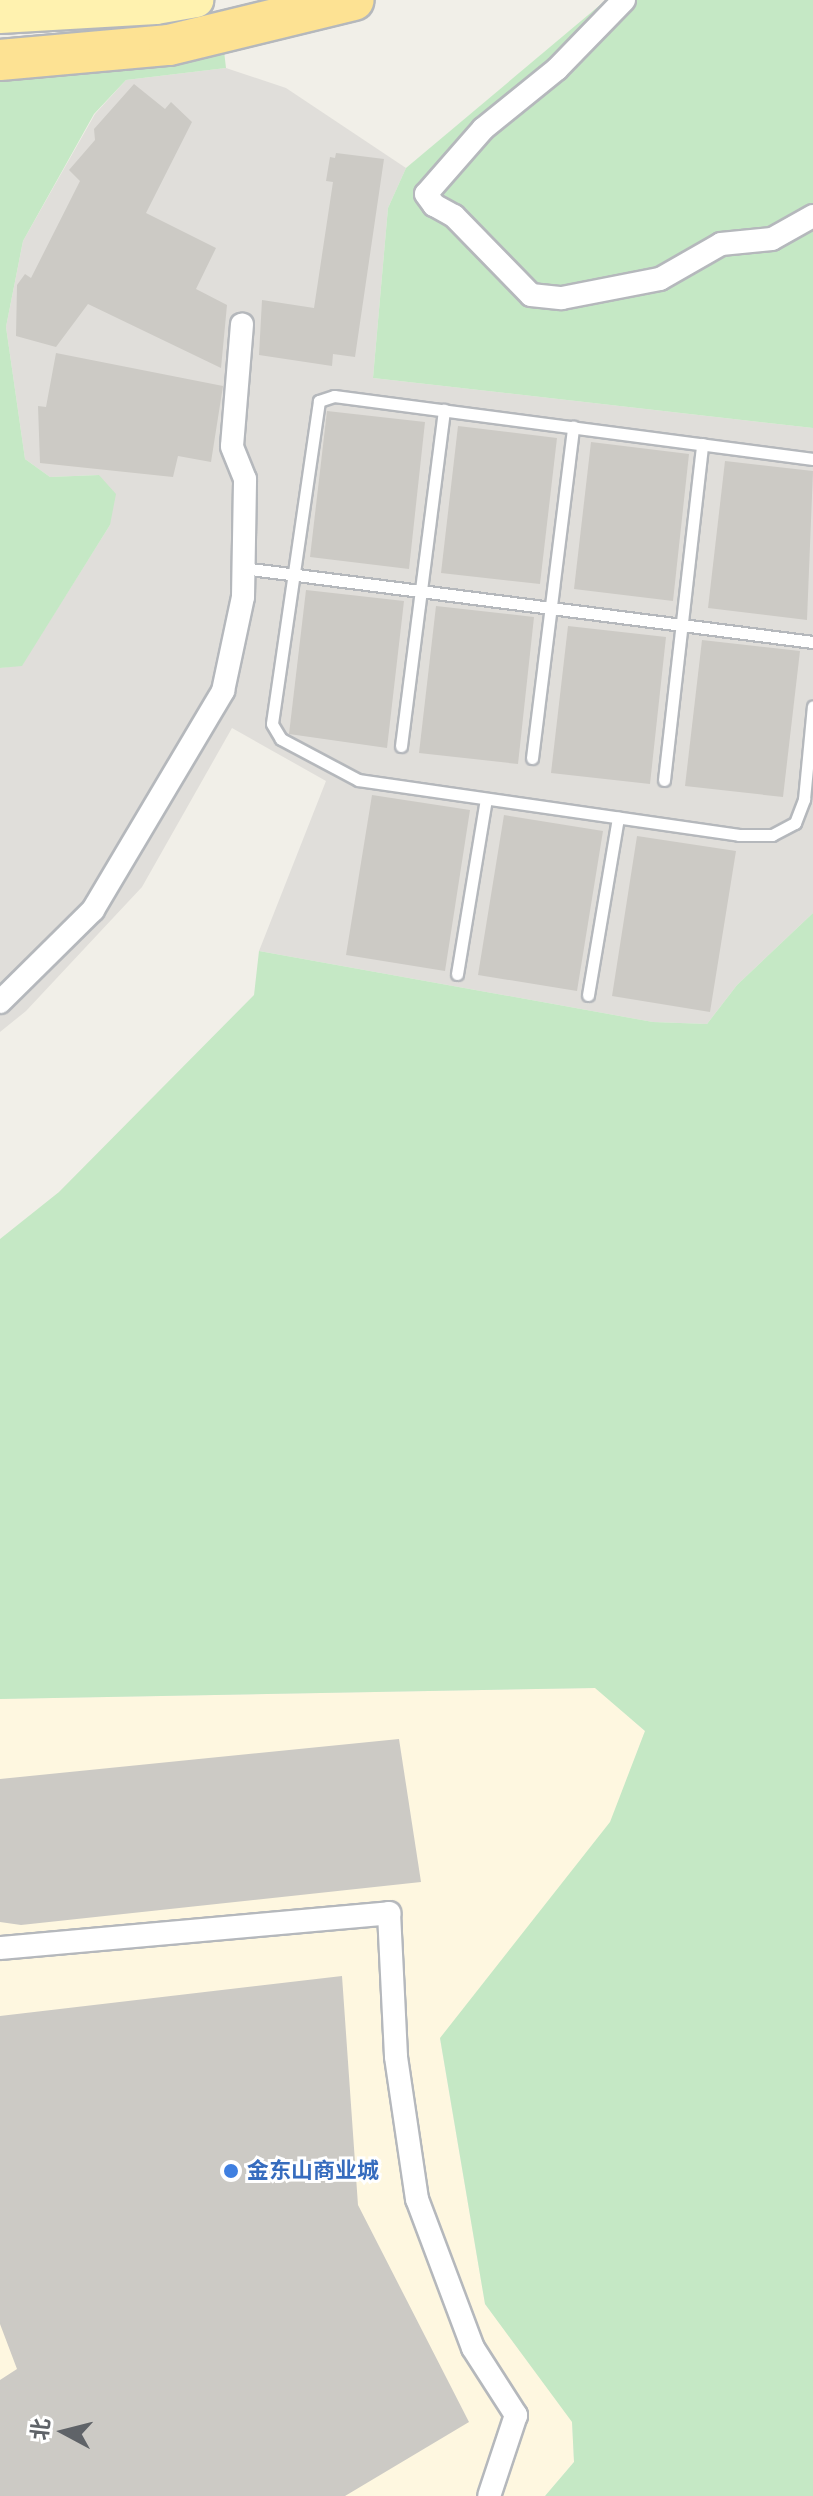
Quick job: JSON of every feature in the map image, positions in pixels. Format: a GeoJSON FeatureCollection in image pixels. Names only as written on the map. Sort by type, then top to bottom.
{"type":"FeatureCollection","features":[{"type":"Feature","properties":{"kind":"highway"},"geometry":{"type":"LineString","coordinates":[[0,60],[169,45],[354,0]]}},
{"type":"Feature","properties":{"kind":"main road"},"geometry":{"type":"LineString","coordinates":[[0,16],[156,7],[196,0]]}},
{"type":"Feature","properties":{"kind":"street"},"geometry":{"type":"LineString","coordinates":[[624,0],[557,69],[483,129],[426,194],[434,205],[454,216],[531,295],[562,298],[660,279],[721,244],[772,239],[813,216]]}},
{"type":"Feature","properties":{"kind":"street"},"geometry":{"type":"LineString","coordinates":[[0,1002],[93,910],[183,766],[202,719],[223,691],[243,597],[245,479],[232,446],[242,324]]}},
{"type":"Feature","properties":{"kind":"street"},"geometry":{"type":"LineString","coordinates":[[0,1948],[389,1913],[396,2057],[417,2199],[473,2348],[516,2415],[489,2496]]}},
{"type":"Feature","properties":{"kind":"lane"},"geometry":{"type":"LineString","coordinates":[[813,459],[334,396],[319,401],[272,724],[281,739],[358,780],[739,835],[772,835],[795,823],[804,799],[813,706]]}},
{"type":"Feature","properties":{"kind":"lane"},"geometry":{"type":"LineString","coordinates":[[401,746],[444,410]]}},
{"type":"Feature","properties":{"kind":"lane"},"geometry":{"type":"LineString","coordinates":[[532,758],[573,427]]}},
{"type":"Feature","properties":{"kind":"lane"},"geometry":{"type":"LineString","coordinates":[[664,780],[702,444]]}},
{"type":"Feature","properties":{"kind":"lane"},"geometry":{"type":"LineString","coordinates":[[243,568],[813,642]]}},
{"type":"Feature","properties":{"kind":"lane"},"geometry":{"type":"LineString","coordinates":[[457,974],[486,799]]}},
{"type":"Feature","properties":{"kind":"lane"},"geometry":{"type":"LineString","coordinates":[[588,995],[618,818]]}},
{"type":"Feature","properties":{"kind":"shaded area"},"geometry":{"type":"Polygon","coordinates":[[[226,68],[286,88],[406,168],[388,208],[373,378],[813,428],[813,913],[737,985],[707,1024],[653,1022],[259,951],[326,781],[232,728],[142,887],[26,1011],[0,1032],[0,668],[22,665],[110,525],[99,475],[50,477],[25,459],[6,327],[23,241],[95,114],[126,80],[226,68]]]}},
{"type":"Feature","properties":{"kind":"shaded area","name":"金东山商业城"},"geometry":{"type":"Polygon","coordinates":[[[596,1688],[645,1731],[611,1822],[440,2039],[485,2304],[572,2421],[574,2462],[545,2496],[0,2496],[0,1699],[596,1688]]]}},
{"type":"Feature","properties":{"kind":"green space"},"geometry":{"type":"Polygon","coordinates":[[[606,0],[813,0],[813,428],[373,378],[388,208],[406,168],[606,0]]]}},
{"type":"Feature","properties":{"kind":"green space"},"geometry":{"type":"Polygon","coordinates":[[[223,42],[226,68],[126,80],[94,114],[23,241],[6,327],[25,459],[50,477],[99,475],[116,494],[110,525],[22,666],[0,668],[0,67],[223,42]]]}},
{"type":"Feature","properties":{"kind":"green space"},"geometry":{"type":"Polygon","coordinates":[[[813,913],[813,2496],[545,2496],[574,2462],[572,2422],[485,2304],[440,2038],[610,1822],[645,1731],[595,1688],[0,1699],[0,1239],[59,1192],[254,995],[259,951],[653,1022],[707,1024],[737,985],[813,913]]]}},
{"type":"Feature","properties":{"kind":"building"},"geometry":{"type":"Polygon","coordinates":[[[134,84],[165,109],[171,102],[192,122],[146,213],[216,248],[196,289],[227,305],[221,368],[88,304],[56,347],[16,336],[17,285],[25,274],[31,278],[80,181],[69,170],[95,140],[94,129],[134,84]]]}},
{"type":"Feature","properties":{"kind":"building"},"geometry":{"type":"Polygon","coordinates":[[[336,153],[384,159],[355,357],[333,354],[332,366],[259,355],[262,300],[314,308],[333,182],[326,181],[330,157],[335,158],[336,153]]]}},
{"type":"Feature","properties":{"kind":"building"},"geometry":{"type":"Polygon","coordinates":[[[56,353],[223,386],[211,462],[178,456],[173,477],[40,463],[38,406],[46,407],[56,353]]]}},
{"type":"Feature","properties":{"kind":"building"},"geometry":{"type":"Polygon","coordinates":[[[327,411],[425,422],[409,569],[310,557],[327,411]]]}},
{"type":"Feature","properties":{"kind":"building"},"geometry":{"type":"Polygon","coordinates":[[[458,426],[557,438],[540,584],[441,573],[458,426]]]}},
{"type":"Feature","properties":{"kind":"building"},"geometry":{"type":"Polygon","coordinates":[[[591,442],[689,454],[673,601],[574,589],[591,442]]]}},
{"type":"Feature","properties":{"kind":"building"},"geometry":{"type":"Polygon","coordinates":[[[725,461],[813,471],[807,620],[708,608],[725,461]]]}},
{"type":"Feature","properties":{"kind":"building"},"geometry":{"type":"Polygon","coordinates":[[[306,590],[404,601],[387,748],[289,734],[306,590]]]}},
{"type":"Feature","properties":{"kind":"building"},"geometry":{"type":"Polygon","coordinates":[[[436,606],[534,617],[518,764],[419,753],[436,606]]]}},
{"type":"Feature","properties":{"kind":"building"},"geometry":{"type":"Polygon","coordinates":[[[568,626],[666,637],[650,784],[551,773],[568,626]]]}},
{"type":"Feature","properties":{"kind":"building"},"geometry":{"type":"Polygon","coordinates":[[[702,640],[800,651],[783,797],[685,786],[702,640]]]}},
{"type":"Feature","properties":{"kind":"building"},"geometry":{"type":"Polygon","coordinates":[[[372,795],[470,810],[445,971],[346,955],[372,795]]]}},
{"type":"Feature","properties":{"kind":"building"},"geometry":{"type":"Polygon","coordinates":[[[504,815],[603,831],[577,991],[478,975],[504,815]]]}},
{"type":"Feature","properties":{"kind":"building"},"geometry":{"type":"Polygon","coordinates":[[[637,836],[736,851],[710,1012],[612,996],[637,836]]]}},
{"type":"Feature","properties":{"kind":"building"},"geometry":{"type":"Polygon","coordinates":[[[399,1739],[421,1882],[21,1925],[0,1922],[0,1779],[399,1739]]]}},
{"type":"Feature","properties":{"kind":"building"},"geometry":{"type":"Polygon","coordinates":[[[342,1976],[358,2205],[469,2422],[345,2496],[0,2496],[0,2380],[17,2369],[0,2324],[0,2016],[342,1976]]]}},
{"type":"Feature","properties":{"kind":"place","name":"金东山商业城"},"geometry":{"type":"Point","coordinates":[231,2171]}}]}
